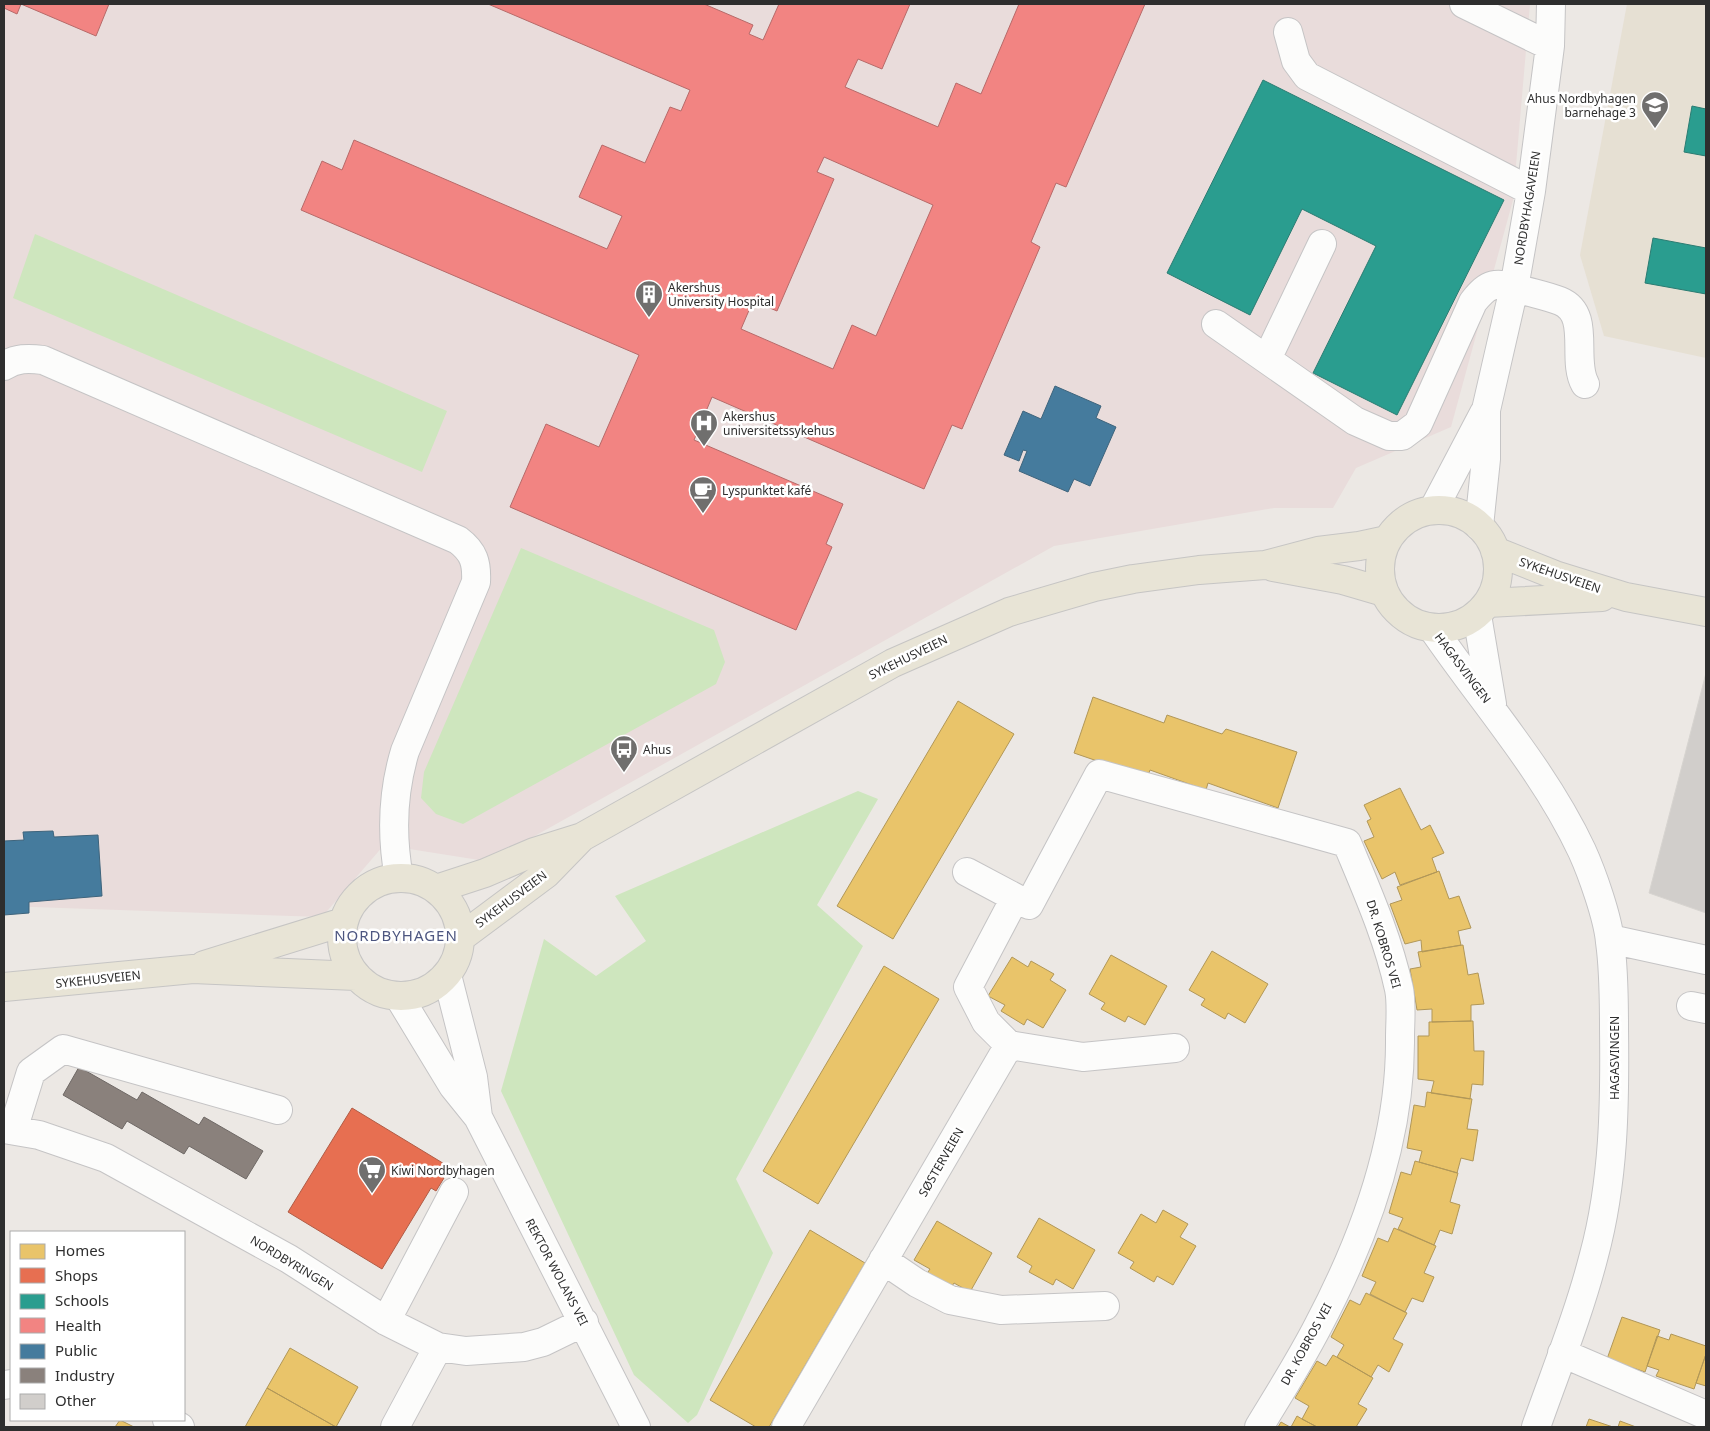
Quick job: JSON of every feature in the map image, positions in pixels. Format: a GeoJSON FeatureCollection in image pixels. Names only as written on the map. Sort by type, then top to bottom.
{"type":"FeatureCollection","features":[{"type":"Feature","properties":{"kind":"main road"},"geometry":{"type":"LineString","coordinates":[[1433,510],[1457,513],[1479,526],[1489,537],[1495,551],[1497,578],[1483,609],[1464,623],[1449,628],[1433,628],[1409,621],[1390,604],[1384,592],[1379,565],[1387,540],[1406,519],[1433,510]]}},
{"type":"Feature","properties":{"kind":"main road","name":"SYKEHUSVEIEN"},"geometry":{"type":"LineString","coordinates":[[436,889],[477,877],[534,852],[582,837],[893,663],[994,618],[1036,603],[1133,579],[1199,570],[1265,565],[1318,551],[1359,546],[1387,540]]}},
{"type":"Feature","properties":{"kind":"main road","name":"SYKEHUSVEIEN"},"geometry":{"type":"LineString","coordinates":[[1495,551],[1555,575],[1626,597],[1706,612]]}},
{"type":"Feature","properties":{"kind":"main road","name":"SYKEHUSVEIEN"},"geometry":{"type":"LineString","coordinates":[[1265,565],[1333,578],[1384,592]]}},
{"type":"Feature","properties":{"kind":"main road","name":"SYKEHUSVEIEN"},"geometry":{"type":"LineString","coordinates":[[1483,609],[1626,597]]}},
{"type":"Feature","properties":{"kind":"main road","name":"SYKEHUSVEIEN"},"geometry":{"type":"LineString","coordinates":[[460,938],[546,874],[582,837]]}},
{"type":"Feature","properties":{"kind":"main road"},"geometry":{"type":"LineString","coordinates":[[399,878],[412,879],[436,889],[446,898],[459,924],[460,938],[456,958],[447,975],[433,987],[417,995],[399,997],[376,991],[356,976],[348,965],[343,951],[341,936],[343,922],[349,908],[370,886],[399,878]]}},
{"type":"Feature","properties":{"kind":"main road","name":"SYKEHUSVEIEN"},"geometry":{"type":"LineString","coordinates":[[193,968],[343,922]]}},
{"type":"Feature","properties":{"kind":"main road","name":"SYKEHUSVEIEN"},"geometry":{"type":"LineString","coordinates":[[4,988],[193,968],[356,976]]}},
{"type":"Feature","properties":{"kind":"street"},"geometry":{"type":"LineString","coordinates":[[1464,4],[1550,46]]}},
{"type":"Feature","properties":{"kind":"street","name":"NORDBYHAGAVEIEN"},"geometry":{"type":"LineString","coordinates":[[1479,526],[1486,459],[1486,410],[1514,288],[1530,191],[1550,46],[1551,4]]}},
{"type":"Feature","properties":{"kind":"street"},"geometry":{"type":"LineString","coordinates":[[1288,32],[1296,61],[1307,76],[1530,191]]}},
{"type":"Feature","properties":{"kind":"street"},"geometry":{"type":"LineString","coordinates":[[1267,359],[1322,244]]}},
{"type":"Feature","properties":{"kind":"street"},"geometry":{"type":"LineString","coordinates":[[1216,324],[1355,421],[1389,436],[1402,436],[1418,424],[1473,302],[1483,289],[1496,284],[1561,301],[1573,311],[1579,330],[1578,364],[1585,384]]}},
{"type":"Feature","properties":{"kind":"street"},"geometry":{"type":"LineString","coordinates":[[4,366],[14,360],[29,358],[43,360],[458,540],[468,548],[475,559],[476,582],[405,752],[398,775],[393,816],[399,878]]}},
{"type":"Feature","properties":{"kind":"street","name":"NORDBYHAGAVEIEN"},"geometry":{"type":"LineString","coordinates":[[1433,510],[1486,410]]}},
{"type":"Feature","properties":{"kind":"street","name":"HAGASVINGEN"},"geometry":{"type":"LineString","coordinates":[[1483,609],[1493,708]]}},
{"type":"Feature","properties":{"kind":"street","name":"HAGASVINGEN"},"geometry":{"type":"LineString","coordinates":[[1433,628],[1462,671],[1493,708],[1557,804],[1582,851],[1590,871],[1610,939],[1615,1074],[1613,1143],[1604,1207],[1594,1254],[1536,1427]]}},
{"type":"Feature","properties":{"kind":"street","name":"DR. KOBROS VEI"},"geometry":{"type":"LineString","coordinates":[[1016,898],[1029,905],[1099,774],[1347,843],[1379,922],[1399,991],[1400,1063],[1392,1127],[1376,1187],[1354,1247],[1319,1326],[1259,1427]]}},
{"type":"Feature","properties":{"kind":"street"},"geometry":{"type":"LineString","coordinates":[[967,872],[1016,898],[968,987],[986,1022],[1009,1044],[1083,1057],[1175,1048]]}},
{"type":"Feature","properties":{"kind":"street"},"geometry":{"type":"LineString","coordinates":[[1610,939],[1706,960]]}},
{"type":"Feature","properties":{"kind":"street","name":"REKTOR WOLANS VEI"},"geometry":{"type":"LineString","coordinates":[[447,975],[473,1077],[478,1116]]}},
{"type":"Feature","properties":{"kind":"street","name":"REKTOR WOLANS VEI"},"geometry":{"type":"LineString","coordinates":[[399,997],[453,1086],[478,1116],[636,1427]]}},
{"type":"Feature","properties":{"kind":"street","name":"SØSTERVEIEN"},"geometry":{"type":"LineString","coordinates":[[786,1427],[1009,1044]]}},
{"type":"Feature","properties":{"kind":"street"},"geometry":{"type":"LineString","coordinates":[[8,1130],[31,1072],[63,1049],[278,1110]]}},
{"type":"Feature","properties":{"kind":"street","name":"NORDBYRINGEN"},"geometry":{"type":"LineString","coordinates":[[8,1130],[39,1135],[106,1158],[289,1259],[386,1320],[438,1347],[466,1352],[524,1347],[543,1342],[584,1322]]}},
{"type":"Feature","properties":{"kind":"street"},"geometry":{"type":"LineString","coordinates":[[386,1320],[454,1192]]}},
{"type":"Feature","properties":{"kind":"street"},"geometry":{"type":"LineString","coordinates":[[883,1260],[916,1283],[950,1300],[1001,1310],[1105,1306]]}},
{"type":"Feature","properties":{"kind":"street"},"geometry":{"type":"LineString","coordinates":[[395,1427],[438,1347]]}},
{"type":"Feature","properties":{"kind":"street"},"geometry":{"type":"LineString","coordinates":[[1562,1353],[1706,1415]]}},
{"type":"Feature","properties":{"kind":"street"},"geometry":{"type":"LineString","coordinates":[[169,1421],[180,1427]]}},
{"type":"Feature","properties":{"kind":"shaded area","name":"Akershus universitetssykehus"},"geometry":{"type":"Polygon","coordinates":[[[4,4],[1530,4],[1513,200],[1451,427],[1356,468],[1333,508],[1274,508],[1054,546],[515,847],[479,860],[384,845],[322,917],[4,906],[4,4]]]}},
{"type":"Feature","properties":{"kind":"shaded area","name":"Ahus Nordbyhagen barnehage 3"},"geometry":{"type":"Polygon","coordinates":[[[1627,4],[1706,4],[1706,358],[1604,336],[1580,255],[1627,4]]]}},
{"type":"Feature","properties":{"kind":"green space"},"geometry":{"type":"Polygon","coordinates":[[[35,234],[447,411],[422,472],[13,298],[35,234]]]}},
{"type":"Feature","properties":{"kind":"green space"},"geometry":{"type":"Polygon","coordinates":[[[521,548],[714,630],[725,662],[716,684],[463,824],[436,814],[421,798],[424,772],[521,548]]]}},
{"type":"Feature","properties":{"kind":"green space"},"geometry":{"type":"Polygon","coordinates":[[[858,791],[878,799],[817,905],[863,946],[736,1179],[773,1253],[697,1415],[688,1423],[634,1375],[501,1091],[544,939],[596,976],[646,941],[615,896],[858,791]]]}},
{"type":"Feature","properties":{"kind":"building: Homes"},"geometry":{"type":"Polygon","coordinates":[[[1093,697],[1164,723],[1167,715],[1222,734],[1226,729],[1297,752],[1278,808],[1208,783],[1206,790],[1150,770],[1147,778],[1074,753],[1093,697]]]}},
{"type":"Feature","properties":{"kind":"building: Homes"},"geometry":{"type":"Polygon","coordinates":[[[958,701],[1014,734],[893,939],[837,906],[958,701]]]}},
{"type":"Feature","properties":{"kind":"building: Homes"},"geometry":{"type":"Polygon","coordinates":[[[1400,788],[1421,830],[1430,825],[1444,853],[1432,858],[1437,872],[1400,885],[1395,872],[1382,879],[1364,841],[1374,837],[1367,821],[1371,819],[1364,805],[1400,788]]]}},
{"type":"Feature","properties":{"kind":"building: Homes"},"geometry":{"type":"Polygon","coordinates":[[[1439,871],[1449,899],[1459,896],[1471,928],[1458,931],[1461,945],[1422,952],[1421,940],[1405,944],[1390,904],[1402,900],[1397,887],[1439,871]]]}},
{"type":"Feature","properties":{"kind":"building: Homes"},"geometry":{"type":"Polygon","coordinates":[[[1463,945],[1468,975],[1478,973],[1484,1004],[1471,1005],[1471,1021],[1432,1022],[1432,1009],[1417,1010],[1410,969],[1421,967],[1418,952],[1463,945]]]}},
{"type":"Feature","properties":{"kind":"building: Homes"},"geometry":{"type":"Polygon","coordinates":[[[1212,951],[1268,984],[1245,1023],[1228,1013],[1225,1019],[1201,1005],[1205,999],[1189,990],[1212,951]]]}},
{"type":"Feature","properties":{"kind":"building: Homes"},"geometry":{"type":"Polygon","coordinates":[[[1111,955],[1167,986],[1145,1025],[1128,1016],[1125,1022],[1101,1009],[1105,1003],[1089,994],[1111,955]]]}},
{"type":"Feature","properties":{"kind":"building: Homes"},"geometry":{"type":"Polygon","coordinates":[[[1012,957],[1028,967],[1031,961],[1054,974],[1050,980],[1066,990],[1043,1028],[1027,1019],[1024,1025],[1001,1011],[1005,1005],[988,996],[1012,957]]]}},
{"type":"Feature","properties":{"kind":"building: Homes"},"geometry":{"type":"Polygon","coordinates":[[[884,966],[939,999],[818,1204],[763,1171],[884,966]]]}},
{"type":"Feature","properties":{"kind":"building: Homes"},"geometry":{"type":"Polygon","coordinates":[[[1473,1021],[1474,1051],[1484,1051],[1483,1085],[1472,1084],[1470,1099],[1431,1093],[1434,1081],[1418,1079],[1418,1036],[1429,1036],[1429,1022],[1473,1021]]]}},
{"type":"Feature","properties":{"kind":"building: Homes"},"geometry":{"type":"Polygon","coordinates":[[[1427,1092],[1472,1099],[1467,1129],[1478,1130],[1473,1161],[1461,1158],[1457,1173],[1419,1162],[1422,1151],[1407,1148],[1414,1105],[1425,1107],[1427,1092]]]}},
{"type":"Feature","properties":{"kind":"building: Homes"},"geometry":{"type":"Polygon","coordinates":[[[1415,1161],[1458,1173],[1450,1202],[1460,1205],[1452,1234],[1440,1230],[1434,1245],[1398,1229],[1403,1218],[1389,1213],[1401,1172],[1411,1175],[1415,1161]]]}},
{"type":"Feature","properties":{"kind":"building: Homes"},"geometry":{"type":"Polygon","coordinates":[[[1163,1210],[1188,1224],[1180,1237],[1196,1246],[1173,1285],[1157,1276],[1154,1282],[1130,1268],[1134,1262],[1118,1253],[1141,1214],[1156,1223],[1163,1210]]]}},
{"type":"Feature","properties":{"kind":"building: Homes"},"geometry":{"type":"Polygon","coordinates":[[[1039,1218],[1095,1250],[1073,1289],[1056,1279],[1053,1285],[1029,1272],[1032,1266],[1017,1257],[1039,1218]]]}},
{"type":"Feature","properties":{"kind":"building: Homes"},"geometry":{"type":"Polygon","coordinates":[[[937,1221],[992,1253],[970,1292],[954,1283],[950,1289],[926,1275],[930,1269],[914,1260],[937,1221]]]}},
{"type":"Feature","properties":{"kind":"building: Homes"},"geometry":{"type":"Polygon","coordinates":[[[1394,1228],[1436,1246],[1424,1273],[1434,1277],[1423,1302],[1412,1298],[1405,1312],[1370,1294],[1376,1282],[1362,1276],[1378,1238],[1388,1242],[1394,1228]]]}},
{"type":"Feature","properties":{"kind":"building: Homes"},"geometry":{"type":"Polygon","coordinates":[[[810,1230],[865,1263],[769,1427],[756,1427],[710,1400],[810,1230]]]}},
{"type":"Feature","properties":{"kind":"building: Homes"},"geometry":{"type":"Polygon","coordinates":[[[1366,1293],[1407,1313],[1393,1339],[1403,1344],[1389,1372],[1378,1365],[1371,1377],[1337,1357],[1344,1345],[1331,1337],[1350,1300],[1360,1305],[1366,1293]]]}},
{"type":"Feature","properties":{"kind":"building: Homes"},"geometry":{"type":"Polygon","coordinates":[[[1622,1317],[1660,1330],[1645,1372],[1607,1359],[1622,1317]]]}},
{"type":"Feature","properties":{"kind":"building: Homes"},"geometry":{"type":"Polygon","coordinates":[[[1671,1334],[1706,1346],[1706,1354],[1694,1389],[1656,1376],[1659,1370],[1647,1366],[1657,1336],[1669,1340],[1671,1334]]]}},
{"type":"Feature","properties":{"kind":"building: Homes"},"geometry":{"type":"Polygon","coordinates":[[[290,1348],[358,1387],[336,1427],[267,1388],[290,1348]]]}},
{"type":"Feature","properties":{"kind":"building: Homes"},"geometry":{"type":"Polygon","coordinates":[[[1706,1354],[1706,1386],[1696,1383],[1706,1354]]]}},
{"type":"Feature","properties":{"kind":"building: Homes"},"geometry":{"type":"Polygon","coordinates":[[[1333,1355],[1373,1378],[1358,1404],[1367,1409],[1356,1427],[1317,1427],[1302,1419],[1309,1406],[1295,1398],[1317,1361],[1326,1366],[1333,1355]]]}},
{"type":"Feature","properties":{"kind":"building: Homes"},"geometry":{"type":"Polygon","coordinates":[[[267,1388],[336,1427],[245,1427],[267,1388]]]}},
{"type":"Feature","properties":{"kind":"building: Homes"},"geometry":{"type":"Polygon","coordinates":[[[1297,1416],[1302,1419],[1317,1427],[1291,1427],[1297,1416]]]}},
{"type":"Feature","properties":{"kind":"building: Homes"},"geometry":{"type":"Polygon","coordinates":[[[1589,1419],[1613,1427],[1586,1427],[1589,1419]]]}},
{"type":"Feature","properties":{"kind":"building: Homes"},"geometry":{"type":"Polygon","coordinates":[[[119,1421],[122,1421],[134,1427],[115,1427],[119,1421]]]}},
{"type":"Feature","properties":{"kind":"building: Homes"},"geometry":{"type":"Polygon","coordinates":[[[1620,1421],[1636,1427],[1618,1427],[1620,1421]]]}},
{"type":"Feature","properties":{"kind":"building: Homes"},"geometry":{"type":"Polygon","coordinates":[[[1281,1422],[1290,1427],[1278,1427],[1281,1422]]]}},
{"type":"Feature","properties":{"kind":"building: Shops"},"geometry":{"type":"Polygon","coordinates":[[[352,1108],[446,1165],[439,1175],[444,1178],[436,1191],[431,1188],[382,1269],[288,1212],[352,1108]]]}},
{"type":"Feature","properties":{"kind":"building: Schools"},"geometry":{"type":"Polygon","coordinates":[[[1263,80],[1504,200],[1397,415],[1313,373],[1376,246],[1302,209],[1250,315],[1167,273],[1263,80]]]}},
{"type":"Feature","properties":{"kind":"building: Schools"},"geometry":{"type":"Polygon","coordinates":[[[1692,106],[1706,109],[1706,156],[1684,152],[1692,106]]]}},
{"type":"Feature","properties":{"kind":"building: Schools"},"geometry":{"type":"Polygon","coordinates":[[[1653,238],[1706,248],[1706,294],[1645,283],[1653,238]]]}},
{"type":"Feature","properties":{"kind":"building: Health"},"geometry":{"type":"Polygon","coordinates":[[[4,4],[21,4],[17,14],[4,8],[4,4]]]}},
{"type":"Feature","properties":{"kind":"building: Health"},"geometry":{"type":"Polygon","coordinates":[[[21,4],[109,4],[96,36],[21,4]]]}},
{"type":"Feature","properties":{"kind":"building: Health","name":"Akershus University Hospital"},"geometry":{"type":"Polygon","coordinates":[[[488,4],[704,4],[753,25],[749,34],[763,40],[779,4],[910,4],[882,69],[858,59],[845,87],[938,127],[956,83],[981,94],[1019,4],[1145,4],[1066,187],[1056,183],[1031,242],[1040,247],[962,429],[952,425],[924,489],[712,397],[694,440],[843,504],[826,544],[832,547],[796,630],[510,507],[546,424],[599,447],[639,355],[301,210],[322,161],[342,170],[354,140],[607,249],[622,216],[579,197],[602,145],[645,163],[670,107],[681,111],[690,90],[488,4]],[[824,157],[817,172],[834,179],[777,311],[753,301],[741,329],[833,369],[852,325],[876,336],[933,205],[824,157]]]}},
{"type":"Feature","properties":{"kind":"building: Public"},"geometry":{"type":"Polygon","coordinates":[[[1055,386],[1101,406],[1096,418],[1116,427],[1090,486],[1074,479],[1068,492],[1019,471],[1027,451],[1023,450],[1019,461],[1004,455],[1023,411],[1041,419],[1055,386]]]}},
{"type":"Feature","properties":{"kind":"building: Public"},"geometry":{"type":"Polygon","coordinates":[[[53,831],[54,837],[98,835],[102,896],[29,902],[29,913],[4,915],[4,841],[24,840],[23,832],[53,831]]]}},
{"type":"Feature","properties":{"kind":"building: Industry"},"geometry":{"type":"Polygon","coordinates":[[[79,1067],[137,1100],[142,1092],[199,1125],[204,1117],[263,1151],[246,1179],[189,1146],[184,1154],[127,1121],[122,1129],[63,1095],[79,1067]]]}},
{"type":"Feature","properties":{"kind":"building: Other"},"geometry":{"type":"Polygon","coordinates":[[[1706,673],[1706,913],[1649,893],[1706,673]]]}},
{"type":"Feature","properties":{"kind":"place","name":"Ahus Nordbyhagen barnehage 3"},"geometry":{"type":"Point","coordinates":[1655,129]}},
{"type":"Feature","properties":{"kind":"place","name":"Akershus University Hospital"},"geometry":{"type":"Point","coordinates":[649,318]}},
{"type":"Feature","properties":{"kind":"place","name":"Akershus universitetssykehus"},"geometry":{"type":"Point","coordinates":[704,447]}},
{"type":"Feature","properties":{"kind":"place","name":"Lyspunktet kafé"},"geometry":{"type":"Point","coordinates":[703,514]}},
{"type":"Feature","properties":{"kind":"place","name":"Ahus"},"geometry":{"type":"Point","coordinates":[624,773]}},
{"type":"Feature","properties":{"kind":"place","name":"Kiwi Nordbyhagen"},"geometry":{"type":"Point","coordinates":[372,1194]}},
{"type":"Feature","properties":{"kind":"district","name":"NORDBYHAGEN"},"geometry":{"type":"Point","coordinates":[396,935]}}]}
